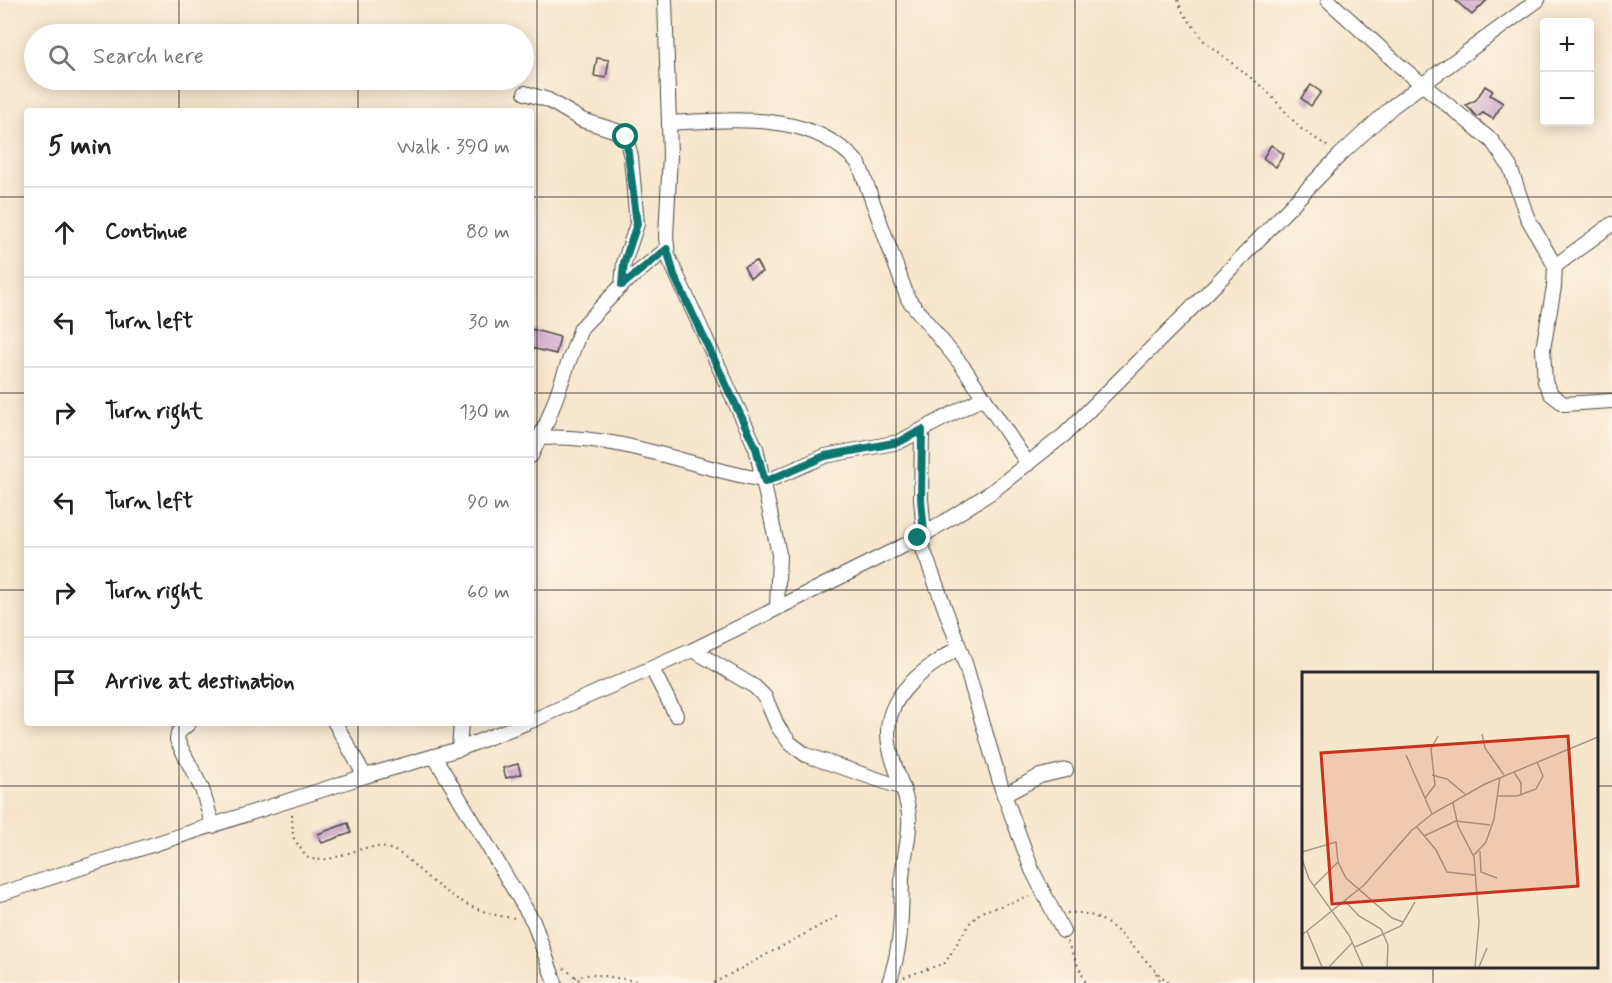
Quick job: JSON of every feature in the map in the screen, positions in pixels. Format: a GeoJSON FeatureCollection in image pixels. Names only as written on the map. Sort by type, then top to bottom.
{"type":"FeatureCollection","features":[{"type":"Feature","properties":{"kind":"street"},"geometry":{"type":"LineString","coordinates":[[665,0],[669,123],[667,249],[674,275],[756,448],[781,569],[777,607]]}},
{"type":"Feature","properties":{"kind":"street"},"geometry":{"type":"LineString","coordinates":[[1328,0],[1492,141],[1515,178],[1527,217],[1555,266],[1554,287],[1543,349],[1545,382],[1551,394],[1564,404],[1612,402]]}},
{"type":"Feature","properties":{"kind":"street"},"geometry":{"type":"LineString","coordinates":[[534,720],[693,650],[921,536],[990,494],[1064,435],[1212,288],[1340,155],[1393,106],[1520,5],[1538,0]]}},
{"type":"Feature","properties":{"kind":"street"},"geometry":{"type":"LineString","coordinates":[[525,93],[548,100],[571,114],[620,132],[626,137],[637,224],[624,263],[622,285]]}},
{"type":"Feature","properties":{"kind":"street"},"geometry":{"type":"LineString","coordinates":[[669,123],[741,122],[802,126],[832,140],[849,152],[859,164],[908,299],[964,368],[1028,464]]}},
{"type":"Feature","properties":{"kind":"street"},"geometry":{"type":"LineString","coordinates":[[1555,266],[1612,224]]}},
{"type":"Feature","properties":{"kind":"street"},"geometry":{"type":"LineString","coordinates":[[534,450],[581,328],[622,285],[667,249]]}},
{"type":"Feature","properties":{"kind":"street"},"geometry":{"type":"LineString","coordinates":[[540,438],[584,437],[613,441],[711,470],[764,481],[825,456],[899,442],[984,397]]}},
{"type":"Feature","properties":{"kind":"street"},"geometry":{"type":"LineString","coordinates":[[922,430],[921,536],[959,647],[1004,795],[1032,870],[1063,931]]}},
{"type":"Feature","properties":{"kind":"street"},"geometry":{"type":"LineString","coordinates":[[889,982],[898,958],[903,913],[902,878],[909,828],[903,788],[889,748],[887,725],[893,706],[908,683],[959,647]]}},
{"type":"Feature","properties":{"kind":"street"},"geometry":{"type":"LineString","coordinates":[[693,650],[760,692],[778,728],[790,744],[806,755],[903,788]]}},
{"type":"Feature","properties":{"kind":"street"},"geometry":{"type":"LineString","coordinates":[[652,669],[676,715]]}},
{"type":"Feature","properties":{"kind":"street"},"geometry":{"type":"LineString","coordinates":[[186,726],[178,733],[177,740],[202,789],[213,826]]}},
{"type":"Feature","properties":{"kind":"street"},"geometry":{"type":"LineString","coordinates":[[336,726],[365,776]]}},
{"type":"Feature","properties":{"kind":"street"},"geometry":{"type":"LineString","coordinates":[[459,748],[461,726]]}},
{"type":"Feature","properties":{"kind":"street"},"geometry":{"type":"LineString","coordinates":[[0,894],[365,776],[459,748],[518,726]]}},
{"type":"Feature","properties":{"kind":"street"},"geometry":{"type":"LineString","coordinates":[[434,756],[532,919],[542,940],[555,983]]}},
{"type":"Feature","properties":{"kind":"street"},"geometry":{"type":"LineString","coordinates":[[1004,795],[1040,776],[1066,770]]}},
{"type":"Feature","properties":{"kind":"path"},"geometry":{"type":"LineString","coordinates":[[1178,0],[1182,11],[1205,42],[1265,89],[1300,128],[1340,155]]}},
{"type":"Feature","properties":{"kind":"path"},"geometry":{"type":"LineString","coordinates":[[292,800],[293,837],[306,857],[321,861],[374,845],[388,848],[400,853],[440,887],[472,908],[501,917],[532,919]]}},
{"type":"Feature","properties":{"kind":"path"},"geometry":{"type":"LineString","coordinates":[[889,982],[945,963],[969,924],[981,912],[1024,897],[1047,899]]}},
{"type":"Feature","properties":{"kind":"path"},"geometry":{"type":"LineString","coordinates":[[1055,914],[1091,913],[1104,920],[1169,983]]}},
{"type":"Feature","properties":{"kind":"path"},"geometry":{"type":"LineString","coordinates":[[714,983],[838,916]]}},
{"type":"Feature","properties":{"kind":"path"},"geometry":{"type":"LineString","coordinates":[[1063,931],[1086,983]]}},
{"type":"Feature","properties":{"kind":"path"},"geometry":{"type":"LineString","coordinates":[[1155,970],[1162,983]]}},
{"type":"Feature","properties":{"kind":"path"},"geometry":{"type":"LineString","coordinates":[[575,977],[592,974],[648,983]]}},
{"type":"Feature","properties":{"kind":"building"},"geometry":{"type":"Polygon","coordinates":[[[1455,0],[1487,0],[1472,15],[1455,0]]]}},
{"type":"Feature","properties":{"kind":"building"},"geometry":{"type":"Polygon","coordinates":[[[597,58],[609,60],[606,78],[594,76],[597,58]]]}},
{"type":"Feature","properties":{"kind":"building"},"geometry":{"type":"Polygon","coordinates":[[[1311,85],[1321,92],[1311,106],[1301,98],[1311,85]]]}},
{"type":"Feature","properties":{"kind":"building"},"geometry":{"type":"Polygon","coordinates":[[[1485,86],[1493,91],[1490,95],[1503,103],[1493,119],[1483,113],[1477,117],[1466,105],[1476,100],[1485,86]]]}},
{"type":"Feature","properties":{"kind":"building"},"geometry":{"type":"Polygon","coordinates":[[[1271,145],[1284,154],[1276,167],[1263,158],[1271,145]]]}},
{"type":"Feature","properties":{"kind":"building"},"geometry":{"type":"Polygon","coordinates":[[[756,261],[762,272],[750,278],[744,267],[756,261]]]}},
{"type":"Feature","properties":{"kind":"building"},"geometry":{"type":"Polygon","coordinates":[[[534,330],[560,337],[556,354],[534,349],[534,330]]]}},
{"type":"Feature","properties":{"kind":"building"},"geometry":{"type":"Polygon","coordinates":[[[518,764],[521,774],[506,778],[503,768],[518,764]]]}},
{"type":"Feature","properties":{"kind":"building"},"geometry":{"type":"Polygon","coordinates":[[[348,823],[351,833],[322,843],[318,834],[348,823]]]}},
{"type":"Feature","properties":{"kind":"route"},"geometry":{"type":"LineString","coordinates":[[626,137],[637,224],[624,263],[622,285],[667,249],[682,293],[711,349],[756,448],[765,482],[783,477],[825,456],[899,442],[922,430],[921,499],[924,534],[918,538]]}}]}
